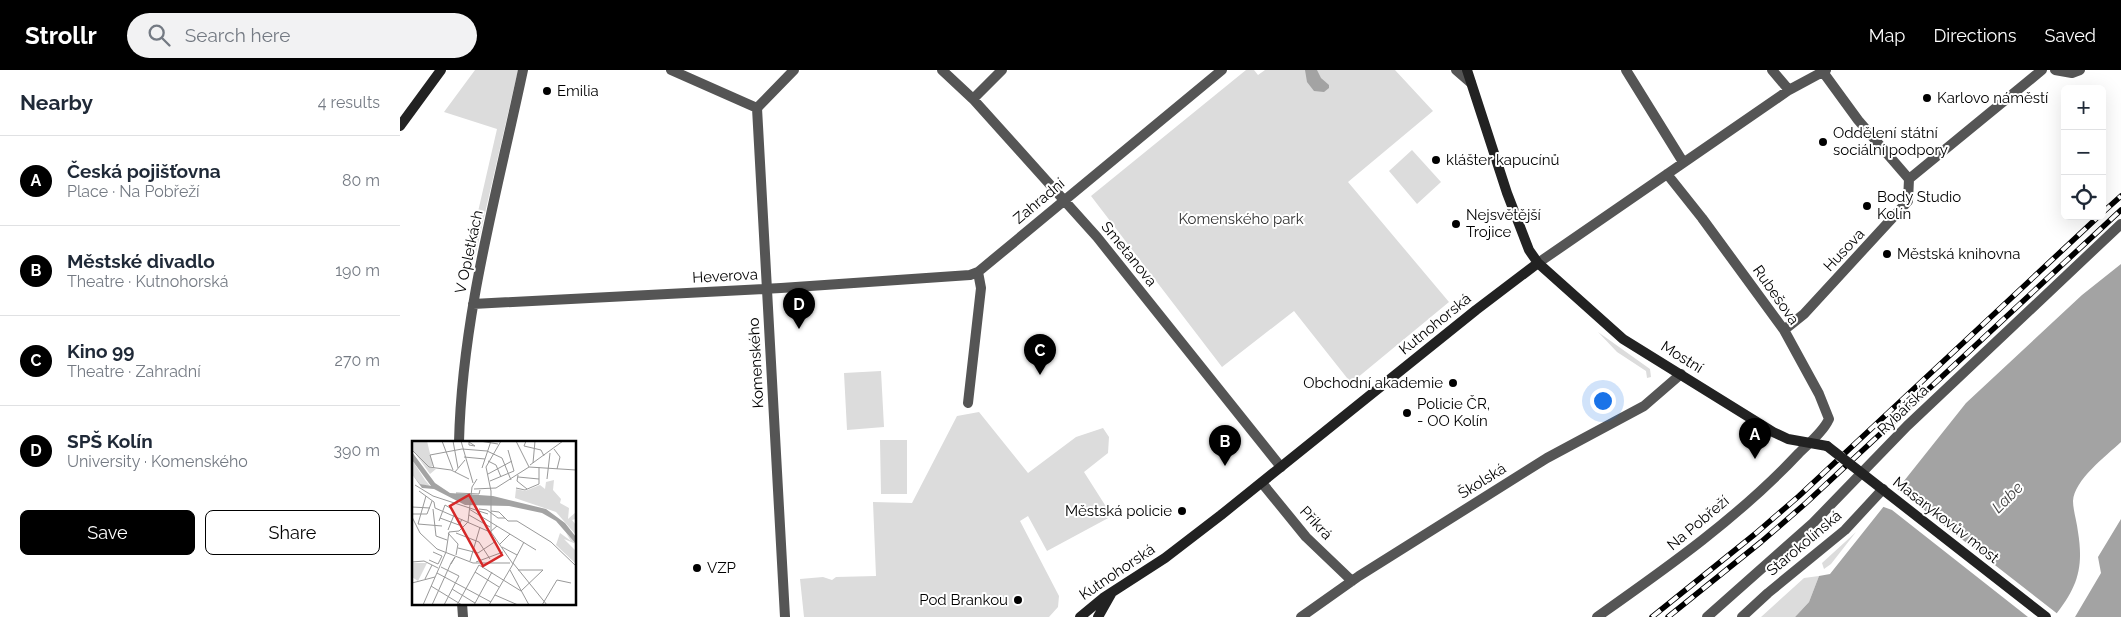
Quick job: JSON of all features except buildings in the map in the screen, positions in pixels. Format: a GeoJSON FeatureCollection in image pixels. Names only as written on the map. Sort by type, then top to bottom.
{"type":"FeatureCollection","features":[{"type":"Feature","properties":{"kind":"street"},"geometry":{"type":"LineString","coordinates":[[400,126],[441,70]]}},
{"type":"Feature","properties":{"kind":"street","name":"V Opletkách"},"geometry":{"type":"LineString","coordinates":[[459,441],[461,389],[473,304],[523,70]]}},
{"type":"Feature","properties":{"kind":"street"},"geometry":{"type":"LineString","coordinates":[[672,70],[757,108],[794,70]]}},
{"type":"Feature","properties":{"kind":"street","name":"Smetanova"},"geometry":{"type":"LineString","coordinates":[[942,70],[973,99],[1097,237],[1282,467]]}},
{"type":"Feature","properties":{"kind":"street"},"geometry":{"type":"LineString","coordinates":[[973,99],[1002,70]]}},
{"type":"Feature","properties":{"kind":"street","name":"Zahradní"},"geometry":{"type":"LineString","coordinates":[[978,272],[1222,70]]}},
{"type":"Feature","properties":{"kind":"street"},"geometry":{"type":"LineString","coordinates":[[1456,70],[1471,83]]}},
{"type":"Feature","properties":{"kind":"street","name":"Mostní"},"geometry":{"type":"LineString","coordinates":[[1467,70],[1507,193],[1529,250],[1538,263],[1623,339],[1773,432],[1788,439],[1827,446]]}},
{"type":"Feature","properties":{"kind":"street"},"geometry":{"type":"LineString","coordinates":[[1626,70],[1683,162]]}},
{"type":"Feature","properties":{"kind":"street"},"geometry":{"type":"LineString","coordinates":[[1772,70],[1789,90]]}},
{"type":"Feature","properties":{"kind":"street"},"geometry":{"type":"LineString","coordinates":[[1824,71],[1858,120],[1909,179],[2042,70]]}},
{"type":"Feature","properties":{"kind":"street"},"geometry":{"type":"LineString","coordinates":[[2055,70],[2072,73],[2080,70]]}},
{"type":"Feature","properties":{"kind":"street","name":"Kutnohorská"},"geometry":{"type":"LineString","coordinates":[[1080,617],[1113,592],[1166,558],[1476,310],[1538,263],[1789,90],[1824,71]]}},
{"type":"Feature","properties":{"kind":"street","name":"Komenského"},"geometry":{"type":"LineString","coordinates":[[757,108],[785,617]]}},
{"type":"Feature","properties":{"kind":"street","name":"Rubešova"},"geometry":{"type":"LineString","coordinates":[[1666,174],[1702,218],[1784,330],[1819,394],[1829,416],[1828,422],[1810,442]]}},
{"type":"Feature","properties":{"kind":"street","name":"Husova"},"geometry":{"type":"LineString","coordinates":[[1784,330],[1811,307],[1908,201],[1909,179]]}},
{"type":"Feature","properties":{"kind":"street","name":"Rybářská"},"geometry":{"type":"LineString","coordinates":[[1707,617],[1813,523],[1907,426],[2121,224]]}},
{"type":"Feature","properties":{"kind":"street"},"geometry":{"type":"LineString","coordinates":[[968,403],[981,288],[978,272]]}},
{"type":"Feature","properties":{"kind":"street","name":"Heverova"},"geometry":{"type":"LineString","coordinates":[[473,304],[767,289],[963,276],[978,272]]}},
{"type":"Feature","properties":{"kind":"street","name":"Školská"},"geometry":{"type":"LineString","coordinates":[[1301,617],[1352,581],[1547,458],[1644,406],[1681,374]]}},
{"type":"Feature","properties":{"kind":"street","name":"Na Pobřeží"},"geometry":{"type":"LineString","coordinates":[[1597,617],[1677,561],[1712,533],[1784,469],[1810,442]]}},
{"type":"Feature","properties":{"kind":"street","name":"Masarykovův most"},"geometry":{"type":"LineString","coordinates":[[1827,446],[2046,617]]}},
{"type":"Feature","properties":{"kind":"street","name":"Příkrá"},"geometry":{"type":"LineString","coordinates":[[1262,482],[1306,537],[1352,581]]}},
{"type":"Feature","properties":{"kind":"street","name":"Starokolínská"},"geometry":{"type":"LineString","coordinates":[[1742,617],[1768,593],[1845,530],[1883,489]]}},
{"type":"Feature","properties":{"kind":"street"},"geometry":{"type":"LineString","coordinates":[[1098,617],[1113,592]]}},
{"type":"Feature","properties":{"kind":"street"},"geometry":{"type":"LineString","coordinates":[[462,604],[463,617]]}},
{"type":"Feature","properties":{"kind":"green space"},"geometry":{"type":"Polygon","coordinates":[[[475,70],[518,70],[474,261],[466,264],[497,129],[444,112],[475,70]]]}},
{"type":"Feature","properties":{"kind":"green space","name":"Komenského park"},"geometry":{"type":"Polygon","coordinates":[[[1246,70],[1254,70],[1258,75],[1265,70],[1395,70],[1433,111],[1348,182],[1449,302],[1351,383],[1294,311],[1222,367],[1091,196],[1246,70]]]}},
{"type":"Feature","properties":{"kind":"green space"},"geometry":{"type":"Polygon","coordinates":[[[1412,150],[1441,182],[1417,204],[1389,171],[1412,150]]]}},
{"type":"Feature","properties":{"kind":"green space"},"geometry":{"type":"Polygon","coordinates":[[[1598,332],[1650,369],[1651,377],[1647,378],[1646,371],[1617,352],[1598,332]]]}},
{"type":"Feature","properties":{"kind":"green space"},"geometry":{"type":"Polygon","coordinates":[[[881,371],[884,427],[847,430],[844,373],[881,371]]]}},
{"type":"Feature","properties":{"kind":"green space"},"geometry":{"type":"Polygon","coordinates":[[[979,412],[1028,473],[1076,437],[1103,428],[1109,437],[1108,453],[1084,472],[1112,516],[1047,551],[1028,516],[1020,521],[1059,596],[1058,607],[1049,617],[804,617],[800,579],[823,577],[832,580],[836,577],[876,576],[873,502],[912,503],[957,416],[979,412]]]}},
{"type":"Feature","properties":{"kind":"green space"},"geometry":{"type":"Polygon","coordinates":[[[880,440],[907,440],[907,494],[881,494],[880,440]]]}},
{"type":"Feature","properties":{"kind":"green space"},"geometry":{"type":"Polygon","coordinates":[[[1856,532],[1831,564],[1824,569],[1822,563],[1856,532]]]}},
{"type":"Feature","properties":{"kind":"green space"},"geometry":{"type":"Polygon","coordinates":[[[1819,576],[1809,602],[1795,617],[1761,617],[1804,578],[1819,576]]]}},
{"type":"Feature","properties":{"kind":"water"},"geometry":{"type":"Polygon","coordinates":[[[1305,70],[1317,70],[1321,78],[1329,85],[1329,88],[1324,92],[1314,91],[1307,82],[1305,70]]]}},
{"type":"Feature","properties":{"kind":"water","name":"Labe"},"geometry":{"type":"Polygon","coordinates":[[[2121,264],[2121,442],[2092,469],[2075,493],[2073,505],[2080,545],[2079,568],[2068,597],[2054,617],[1795,617],[1809,602],[1819,576],[1830,574],[1966,403],[2082,295],[2121,264]]]}},
{"type":"Feature","properties":{"kind":"water"},"geometry":{"type":"Polygon","coordinates":[[[2121,519],[2121,617],[2075,617],[2101,573],[2098,557],[2121,519]]]}},
{"type":"Feature","properties":{"kind":"pier"},"geometry":{"type":"Polygon","coordinates":[[[1896,488],[2059,615],[2057,617],[2028,617],[1892,510],[1881,506],[1896,488]]]}},
{"type":"Feature","properties":{"kind":"railway"},"geometry":{"type":"LineString","coordinates":[[2106,209],[2121,196]]}},
{"type":"Feature","properties":{"kind":"railway"},"geometry":{"type":"LineString","coordinates":[[1668,617],[1806,503],[2121,210]]}},
{"type":"Feature","properties":{"kind":"railway"},"geometry":{"type":"LineString","coordinates":[[1652,617],[1799,496],[2095,220]]}},
{"type":"Feature","properties":{"kind":"place","name":"Emilia"},"geometry":{"type":"Point","coordinates":[547,91]}},
{"type":"Feature","properties":{"kind":"place","name":"Karlovo náměstí"},"geometry":{"type":"Point","coordinates":[1927,98]}},
{"type":"Feature","properties":{"kind":"place","name":"Oddělení státní sociální podpory"},"geometry":{"type":"Point","coordinates":[1823,142]}},
{"type":"Feature","properties":{"kind":"place","name":"klášter kapucínů"},"geometry":{"type":"Point","coordinates":[1436,160]}},
{"type":"Feature","properties":{"kind":"place","name":"Body Studio Kolín"},"geometry":{"type":"Point","coordinates":[1867,206]}},
{"type":"Feature","properties":{"kind":"place","name":"Nejsvětější Trojice"},"geometry":{"type":"Point","coordinates":[1456,224]}},
{"type":"Feature","properties":{"kind":"place","name":"Městská knihovna"},"geometry":{"type":"Point","coordinates":[1887,254]}},
{"type":"Feature","properties":{"kind":"place","name":"SPŠ Kolín"},"geometry":{"type":"Point","coordinates":[799,329]}},
{"type":"Feature","properties":{"kind":"place","name":"Kino 99"},"geometry":{"type":"Point","coordinates":[1040,375]}},
{"type":"Feature","properties":{"kind":"place","name":"Obchodní akademie"},"geometry":{"type":"Point","coordinates":[1453,383]}},
{"type":"Feature","properties":{"kind":"place","name":"Policie ČR, - OO Kolín"},"geometry":{"type":"Point","coordinates":[1407,413]}},
{"type":"Feature","properties":{"kind":"place","name":"Česká pojišťovna"},"geometry":{"type":"Point","coordinates":[1755,459]}},
{"type":"Feature","properties":{"kind":"place","name":"Městské divadlo"},"geometry":{"type":"Point","coordinates":[1225,466]}},
{"type":"Feature","properties":{"kind":"place","name":"Městská policie"},"geometry":{"type":"Point","coordinates":[1182,511]}},
{"type":"Feature","properties":{"kind":"place","name":"VZP"},"geometry":{"type":"Point","coordinates":[697,568]}},
{"type":"Feature","properties":{"kind":"place","name":"Pod Brankou"},"geometry":{"type":"Point","coordinates":[1018,600]}}]}
